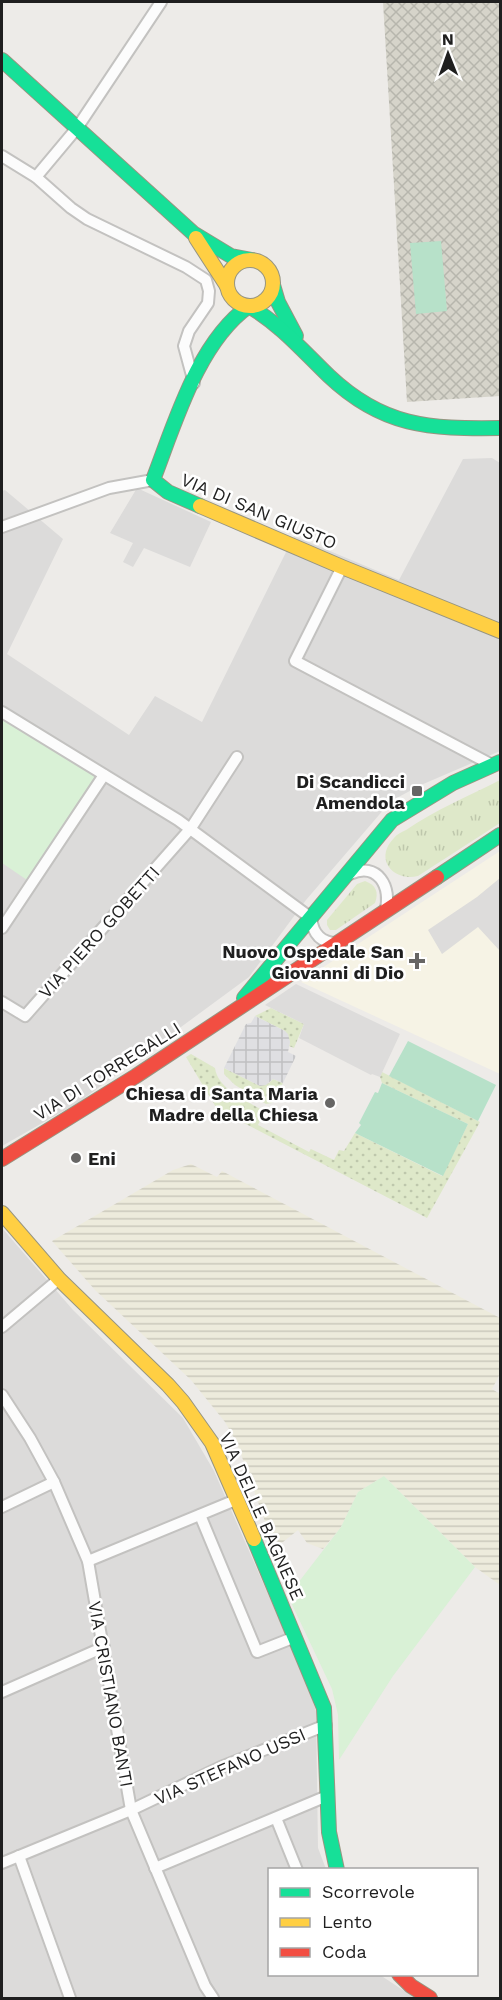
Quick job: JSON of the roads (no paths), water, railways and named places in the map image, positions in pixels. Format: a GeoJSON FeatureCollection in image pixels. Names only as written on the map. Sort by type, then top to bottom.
{"type":"FeatureCollection","features":[{"type":"Feature","properties":{"kind":"main road"},"geometry":{"type":"LineString","coordinates":[[2,60],[193,233],[231,256],[252,260],[267,268],[281,310],[303,347],[326,374],[345,391],[368,407],[403,423],[434,429],[501,428]]}},
{"type":"Feature","properties":{"kind":"main road"},"geometry":{"type":"LineString","coordinates":[[193,233],[221,274],[230,296],[236,302],[261,312],[303,347]]}},
{"type":"Feature","properties":{"kind":"main road"},"geometry":{"type":"LineString","coordinates":[[153,480],[194,383],[216,339],[227,300],[228,276],[233,267],[241,262],[252,260]]}},
{"type":"Feature","properties":{"kind":"main road"},"geometry":{"type":"LineString","coordinates":[[216,339],[235,315],[249,306],[267,300],[272,293],[273,283]]}},
{"type":"Feature","properties":{"kind":"main road","name":"VIA DI SAN GIUSTO"},"geometry":{"type":"LineString","coordinates":[[153,480],[168,492],[342,567],[501,631]]}},
{"type":"Feature","properties":{"kind":"main road","name":"VIA DI TORREGALLI"},"geometry":{"type":"LineString","coordinates":[[232,1012],[396,817],[453,783],[496,764]]}},
{"type":"Feature","properties":{"kind":"main road","name":"VIA DI TORREGALLI"},"geometry":{"type":"LineString","coordinates":[[2,1159],[91,1105],[501,835]]}},
{"type":"Feature","properties":{"kind":"main road","name":"VIA DELLE BAGNESE"},"geometry":{"type":"LineString","coordinates":[[2,1213],[59,1279],[168,1385],[212,1443],[238,1499],[324,1708],[329,1832],[337,1868]]}},
{"type":"Feature","properties":{"kind":"main road"},"geometry":{"type":"LineString","coordinates":[[401,1976],[415,1994],[430,1998]]}},
{"type":"Feature","properties":{"kind":"street"},"geometry":{"type":"LineString","coordinates":[[36,177],[76,128],[160,2]]}},
{"type":"Feature","properties":{"kind":"street"},"geometry":{"type":"LineString","coordinates":[[2,156],[36,177],[87,219],[186,267],[206,280],[209,291],[208,303],[189,331],[184,346],[194,383]]}},
{"type":"Feature","properties":{"kind":"street","name":"VIA DI SAN GIUSTO"},"geometry":{"type":"LineString","coordinates":[[2,527],[108,488],[153,480]]}},
{"type":"Feature","properties":{"kind":"street"},"geometry":{"type":"LineString","coordinates":[[342,567],[295,661],[496,764]]}},
{"type":"Feature","properties":{"kind":"street"},"geometry":{"type":"LineString","coordinates":[[2,712],[191,828],[311,918],[313,928],[320,938],[330,943],[337,943]]}},
{"type":"Feature","properties":{"kind":"street"},"geometry":{"type":"LineString","coordinates":[[191,828],[237,757]]}},
{"type":"Feature","properties":{"kind":"street"},"geometry":{"type":"LineString","coordinates":[[2,928],[104,776]]}},
{"type":"Feature","properties":{"kind":"street","name":"VIA PIERO GOBETTI"},"geometry":{"type":"LineString","coordinates":[[2,1002],[25,1016],[191,828]]}},
{"type":"Feature","properties":{"kind":"street"},"geometry":{"type":"LineString","coordinates":[[350,873],[362,870],[380,878],[388,893],[385,912]]}},
{"type":"Feature","properties":{"kind":"street"},"geometry":{"type":"LineString","coordinates":[[2,1326],[59,1279]]}},
{"type":"Feature","properties":{"kind":"street","name":"VIA CRISTIANO BANTI"},"geometry":{"type":"LineString","coordinates":[[2,1395],[30,1438],[54,1482],[88,1561],[131,1810],[205,1986],[213,1998]]}},
{"type":"Feature","properties":{"kind":"street"},"geometry":{"type":"LineString","coordinates":[[2,1507],[54,1482]]}},
{"type":"Feature","properties":{"kind":"street"},"geometry":{"type":"LineString","coordinates":[[88,1561],[238,1499]]}},
{"type":"Feature","properties":{"kind":"street"},"geometry":{"type":"LineString","coordinates":[[200,1515],[257,1652],[295,1637]]}},
{"type":"Feature","properties":{"kind":"street"},"geometry":{"type":"LineString","coordinates":[[2,1692],[104,1647]]}},
{"type":"Feature","properties":{"kind":"street","name":"VIA STEFANO USSI"},"geometry":{"type":"LineString","coordinates":[[2,1863],[131,1810],[221,1767],[326,1725]]}},
{"type":"Feature","properties":{"kind":"street"},"geometry":{"type":"LineString","coordinates":[[155,1868],[327,1796]]}},
{"type":"Feature","properties":{"kind":"street"},"geometry":{"type":"LineString","coordinates":[[276,1818],[297,1868]]}},
{"type":"Feature","properties":{"kind":"street"},"geometry":{"type":"LineString","coordinates":[[19,1856],[70,1998]]}},
{"type":"Feature","properties":{"kind":"place","name":"Di Scandicci Amendola"},"geometry":{"type":"Point","coordinates":[417,791]}},
{"type":"Feature","properties":{"kind":"place","name":"Nuovo Ospedale San Giovanni di Dio"},"geometry":{"type":"Point","coordinates":[417,961]}},
{"type":"Feature","properties":{"kind":"place","name":"Chiesa di Santa Maria Madre della Chiesa"},"geometry":{"type":"Point","coordinates":[330,1103]}},
{"type":"Feature","properties":{"kind":"place","name":"Eni"},"geometry":{"type":"Point","coordinates":[76,1158]}}]}
